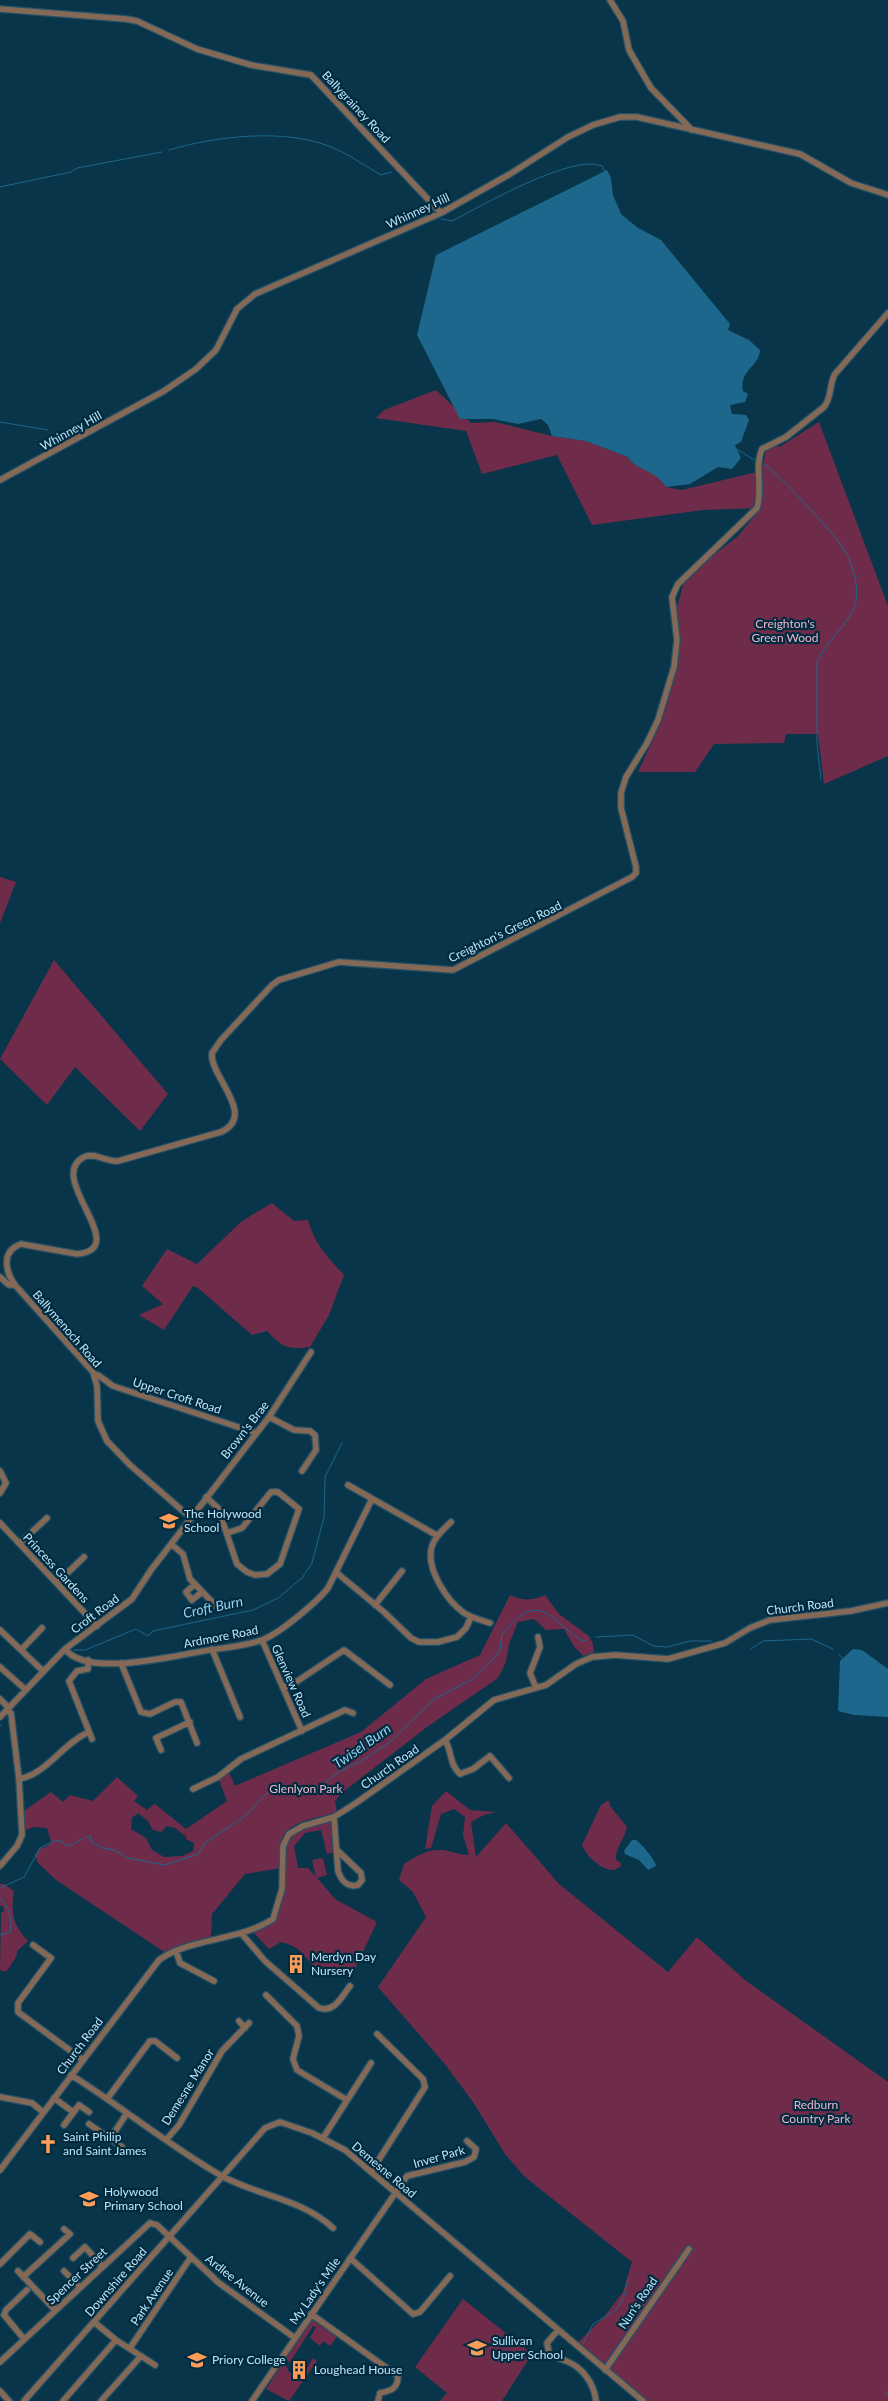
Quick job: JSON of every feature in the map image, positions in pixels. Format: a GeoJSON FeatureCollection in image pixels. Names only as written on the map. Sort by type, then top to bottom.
{"type":"FeatureCollection","features":[{"type":"Feature","properties":{"kind":"street"},"geometry":{"type":"LineString","coordinates":[[610,0],[623,21],[629,50],[651,88],[692,130]]}},
{"type":"Feature","properties":{"kind":"street","name":"Ballygrainey Road"},"geometry":{"type":"LineString","coordinates":[[0,8],[138,21],[206,51],[251,65],[311,74],[441,213]]}},
{"type":"Feature","properties":{"kind":"street","name":"Whinney Hill"},"geometry":{"type":"LineString","coordinates":[[0,480],[164,391],[196,369],[216,350],[237,309],[255,294],[441,213],[510,174],[568,137],[599,123],[620,117],[637,117],[800,154],[851,182],[888,195]]}},
{"type":"Feature","properties":{"kind":"street","name":"Creighton's Green Road"},"geometry":{"type":"LineString","coordinates":[[15,1285],[8,1270],[6,1260],[10,1250],[18,1245],[30,1245],[77,1254],[86,1252],[94,1246],[97,1239],[96,1228],[81,1203],[74,1179],[76,1166],[82,1158],[92,1156],[111,1162],[118,1161],[221,1132],[230,1126],[234,1117],[234,1107],[216,1068],[212,1053],[221,1040],[275,982],[339,962],[453,970],[632,877],[636,873],[621,808],[621,793],[626,777],[658,720],[674,666],[677,640],[672,597],[678,584],[756,508],[760,497],[759,457],[762,449],[786,437],[828,403],[831,382],[835,374],[888,313]]}},
{"type":"Feature","properties":{"kind":"street","name":"Ballymenoch Road"},"geometry":{"type":"LineString","coordinates":[[0,1276],[9,1285],[15,1285],[95,1375],[98,1421],[104,1436],[130,1465],[191,1518]]}},
{"type":"Feature","properties":{"kind":"street","name":"Brown's Brae"},"geometry":{"type":"LineString","coordinates":[[191,1518],[269,1417],[311,1352]]}},
{"type":"Feature","properties":{"kind":"street","name":"Upper Croft Road"},"geometry":{"type":"LineString","coordinates":[[95,1375],[98,1375],[113,1386],[256,1433]]}},
{"type":"Feature","properties":{"kind":"street"},"geometry":{"type":"LineString","coordinates":[[269,1417],[294,1430],[314,1433],[316,1450],[302,1471]]}},
{"type":"Feature","properties":{"kind":"street"},"geometry":{"type":"LineString","coordinates":[[0,1471],[6,1483],[0,1492]]}},
{"type":"Feature","properties":{"kind":"street"},"geometry":{"type":"LineString","coordinates":[[348,1485],[438,1536]]}},
{"type":"Feature","properties":{"kind":"street"},"geometry":{"type":"LineString","coordinates":[[206,1497],[218,1508],[234,1557],[240,1568],[255,1575],[267,1574],[280,1564],[299,1509],[278,1492],[271,1492],[242,1528],[227,1533]]}},
{"type":"Feature","properties":{"kind":"street","name":"Ardmore Road"},"geometry":{"type":"LineString","coordinates":[[65,1649],[73,1658],[138,1663],[262,1640],[272,1635],[320,1598],[337,1573],[372,1499]]}},
{"type":"Feature","properties":{"kind":"street"},"geometry":{"type":"LineString","coordinates":[[20,1544],[47,1518]]}},
{"type":"Feature","properties":{"kind":"street","name":"Croft Road"},"geometry":{"type":"LineString","coordinates":[[0,1717],[65,1649],[132,1599],[150,1570],[191,1518]]}},
{"type":"Feature","properties":{"kind":"street"},"geometry":{"type":"LineString","coordinates":[[451,1522],[438,1536],[431,1551],[432,1569],[454,1604],[471,1616],[490,1623]]}},
{"type":"Feature","properties":{"kind":"street","name":"Princess Gardens"},"geometry":{"type":"LineString","coordinates":[[0,1523],[97,1626]]}},
{"type":"Feature","properties":{"kind":"street"},"geometry":{"type":"LineString","coordinates":[[171,1544],[183,1554],[190,1579],[219,1609]]}},
{"type":"Feature","properties":{"kind":"street"},"geometry":{"type":"LineString","coordinates":[[57,1583],[84,1557]]}},
{"type":"Feature","properties":{"kind":"street"},"geometry":{"type":"LineString","coordinates":[[375,1605],[402,1571]]}},
{"type":"Feature","properties":{"kind":"street"},"geometry":{"type":"LineString","coordinates":[[337,1573],[411,1638],[423,1642],[445,1641],[457,1637],[466,1628],[471,1616]]}},
{"type":"Feature","properties":{"kind":"street"},"geometry":{"type":"LineString","coordinates":[[195,1584],[186,1592],[192,1600],[202,1592]]}},
{"type":"Feature","properties":{"kind":"street","name":"Church Road"},"geometry":{"type":"LineString","coordinates":[[0,2170],[152,1967],[163,1956],[261,1927],[273,1919],[282,1889],[285,1838],[303,1826],[334,1817],[445,1740],[494,1700],[553,1681],[576,1664],[592,1657],[615,1655],[668,1659],[723,1644],[750,1628],[770,1620],[850,1611],[888,1603]]}},
{"type":"Feature","properties":{"kind":"street"},"geometry":{"type":"LineString","coordinates":[[21,1650],[42,1628]]}},
{"type":"Feature","properties":{"kind":"street"},"geometry":{"type":"LineString","coordinates":[[0,1630],[43,1671]]}},
{"type":"Feature","properties":{"kind":"street"},"geometry":{"type":"LineString","coordinates":[[536,1688],[530,1673],[540,1647],[538,1637]]}},
{"type":"Feature","properties":{"kind":"street","name":"Glenview Road"},"geometry":{"type":"LineString","coordinates":[[262,1640],[302,1731]]}},
{"type":"Feature","properties":{"kind":"street"},"geometry":{"type":"LineString","coordinates":[[212,1649],[240,1717]]}},
{"type":"Feature","properties":{"kind":"street"},"geometry":{"type":"LineString","coordinates":[[283,1688],[296,1682],[344,1650],[390,1685]]}},
{"type":"Feature","properties":{"kind":"street"},"geometry":{"type":"LineString","coordinates":[[88,1660],[88,1669],[77,1672],[69,1681],[92,1738]]}},
{"type":"Feature","properties":{"kind":"street"},"geometry":{"type":"LineString","coordinates":[[121,1663],[142,1713],[150,1714],[179,1701],[183,1704],[197,1742]]}},
{"type":"Feature","properties":{"kind":"street"},"geometry":{"type":"LineString","coordinates":[[0,1667],[26,1690]]}},
{"type":"Feature","properties":{"kind":"street"},"geometry":{"type":"LineString","coordinates":[[0,1699],[11,1713],[19,1779],[22,1835],[17,1846],[0,1866]]}},
{"type":"Feature","properties":{"kind":"street","name":"Glenview Road"},"geometry":{"type":"LineString","coordinates":[[193,1789],[218,1777],[241,1759],[345,1710],[353,1713]]}},
{"type":"Feature","properties":{"kind":"street"},"geometry":{"type":"LineString","coordinates":[[162,1750],[156,1738],[190,1722]]}},
{"type":"Feature","properties":{"kind":"street"},"geometry":{"type":"LineString","coordinates":[[19,1779],[29,1778],[78,1736],[89,1732]]}},
{"type":"Feature","properties":{"kind":"street"},"geometry":{"type":"LineString","coordinates":[[445,1740],[450,1749],[451,1762],[458,1773],[466,1773],[490,1756],[509,1778]]}},
{"type":"Feature","properties":{"kind":"street"},"geometry":{"type":"LineString","coordinates":[[334,1817],[338,1871],[341,1880],[349,1886],[358,1885],[362,1880],[361,1873],[337,1850]]}},
{"type":"Feature","properties":{"kind":"street"},"geometry":{"type":"LineString","coordinates":[[241,1933],[265,1961],[319,2008],[326,2010],[333,2007],[350,1986]]}},
{"type":"Feature","properties":{"kind":"street"},"geometry":{"type":"LineString","coordinates":[[32,1945],[51,1958],[18,2003],[17,2010],[20,2015],[83,2060]]}},
{"type":"Feature","properties":{"kind":"street"},"geometry":{"type":"LineString","coordinates":[[176,1952],[180,1963],[214,1981]]}},
{"type":"Feature","properties":{"kind":"street"},"geometry":{"type":"LineString","coordinates":[[266,1994],[298,2026],[298,2036],[293,2058],[297,2070],[346,2100]]}},
{"type":"Feature","properties":{"kind":"street","name":"Demesne Manor"},"geometry":{"type":"LineString","coordinates":[[166,2140],[179,2125],[222,2051],[247,2025],[239,2021]]}},
{"type":"Feature","properties":{"kind":"street"},"geometry":{"type":"LineString","coordinates":[[370,2172],[424,2091],[426,2085],[422,2077],[377,2034]]}},
{"type":"Feature","properties":{"kind":"street"},"geometry":{"type":"LineString","coordinates":[[107,2099],[150,2041],[155,2041],[177,2058]]}},
{"type":"Feature","properties":{"kind":"street"},"geometry":{"type":"LineString","coordinates":[[322,2138],[371,2063]]}},
{"type":"Feature","properties":{"kind":"street"},"geometry":{"type":"LineString","coordinates":[[71,2075],[222,2176],[314,2212],[334,2228]]}},
{"type":"Feature","properties":{"kind":"street"},"geometry":{"type":"LineString","coordinates":[[0,2097],[32,2103],[43,2112]]}},
{"type":"Feature","properties":{"kind":"street"},"geometry":{"type":"LineString","coordinates":[[54,2098],[74,2112]]}},
{"type":"Feature","properties":{"kind":"street"},"geometry":{"type":"LineString","coordinates":[[64,2125],[78,2105],[89,2112]]}},
{"type":"Feature","properties":{"kind":"street"},"geometry":{"type":"LineString","coordinates":[[110,2139],[127,2113]]}},
{"type":"Feature","properties":{"kind":"street","name":"Demesne Road"},"geometry":{"type":"LineString","coordinates":[[222,2176],[265,2128],[273,2123],[290,2124],[345,2150],[643,2401]]}},
{"type":"Feature","properties":{"kind":"street"},"geometry":{"type":"LineString","coordinates":[[89,2124],[122,2147]]}},
{"type":"Feature","properties":{"kind":"street","name":"Inver Park"},"geometry":{"type":"LineString","coordinates":[[395,2192],[407,2176],[465,2162],[474,2157],[476,2149],[467,2141]]}},
{"type":"Feature","properties":{"kind":"street","name":"Downshire Road"},"geometry":{"type":"LineString","coordinates":[[24,2401],[222,2176]]}},
{"type":"Feature","properties":{"kind":"street","name":"My Lady's Mile"},"geometry":{"type":"LineString","coordinates":[[252,2401],[395,2192]]}},
{"type":"Feature","properties":{"kind":"street","name":"Spencer Street"},"geometry":{"type":"LineString","coordinates":[[0,2362],[148,2224],[155,2224],[170,2236]]}},
{"type":"Feature","properties":{"kind":"street"},"geometry":{"type":"LineString","coordinates":[[23,2277],[39,2259],[70,2234],[64,2229]]}},
{"type":"Feature","properties":{"kind":"street"},"geometry":{"type":"LineString","coordinates":[[0,2264],[30,2234],[40,2242]]}},
{"type":"Feature","properties":{"kind":"street"},"geometry":{"type":"LineString","coordinates":[[0,2259],[23,2236]]}},
{"type":"Feature","properties":{"kind":"street","name":"Ardlee Avenue"},"geometry":{"type":"LineString","coordinates":[[170,2236],[219,2283],[295,2338]]}},
{"type":"Feature","properties":{"kind":"street"},"geometry":{"type":"LineString","coordinates":[[73,2258],[85,2247],[102,2266]]}},
{"type":"Feature","properties":{"kind":"street","name":"Nun's Road"},"geometry":{"type":"LineString","coordinates":[[606,2370],[671,2272],[689,2249]]}},
{"type":"Feature","properties":{"kind":"street","name":"Park Avenue"},"geometry":{"type":"LineString","coordinates":[[130,2348],[191,2257]]}},
{"type":"Feature","properties":{"kind":"street"},"geometry":{"type":"LineString","coordinates":[[350,2258],[414,2314],[420,2312],[450,2276]]}},
{"type":"Feature","properties":{"kind":"street"},"geometry":{"type":"LineString","coordinates":[[64,2270],[80,2287]]}},
{"type":"Feature","properties":{"kind":"street"},"geometry":{"type":"LineString","coordinates":[[18,2271],[55,2310]]}},
{"type":"Feature","properties":{"kind":"street"},"geometry":{"type":"LineString","coordinates":[[24,2340],[4,2315],[6,2310],[27,2290]]}},
{"type":"Feature","properties":{"kind":"street"},"geometry":{"type":"LineString","coordinates":[[311,2314],[398,2376],[395,2387],[389,2392],[380,2393],[378,2401]]}},
{"type":"Feature","properties":{"kind":"street"},"geometry":{"type":"LineString","coordinates":[[94,2322],[116,2340],[155,2365]]}},
{"type":"Feature","properties":{"kind":"street"},"geometry":{"type":"LineString","coordinates":[[558,2330],[547,2343],[548,2353],[556,2358],[570,2362],[583,2372],[592,2387],[596,2401]]}},
{"type":"Feature","properties":{"kind":"street"},"geometry":{"type":"LineString","coordinates":[[63,2401],[116,2340]]}},
{"type":"Feature","properties":{"kind":"street"},"geometry":{"type":"LineString","coordinates":[[101,2401],[140,2356]]}},
{"type":"Feature","properties":{"kind":"street"},"geometry":{"type":"LineString","coordinates":[[0,2390],[9,2401]]}},
{"type":"Feature","properties":{"kind":"green space","name":"Creighton's Green Wood"},"geometry":{"type":"Polygon","coordinates":[[[436,390],[471,423],[495,422],[552,436],[586,441],[628,457],[631,462],[660,477],[666,487],[682,490],[761,471],[767,448],[781,446],[819,422],[888,606],[888,756],[824,784],[818,734],[786,734],[784,743],[714,744],[695,772],[638,772],[661,722],[678,664],[680,635],[676,611],[683,585],[700,566],[738,536],[761,508],[703,510],[592,525],[557,455],[482,474],[466,431],[376,418],[384,410],[436,390]]]}},
{"type":"Feature","properties":{"kind":"green space"},"geometry":{"type":"Polygon","coordinates":[[[0,877],[16,882],[0,923],[0,877]]]}},
{"type":"Feature","properties":{"kind":"green space"},"geometry":{"type":"Polygon","coordinates":[[[54,960],[168,1094],[140,1131],[75,1067],[47,1105],[0,1059],[54,960]]]}},
{"type":"Feature","properties":{"kind":"green space"},"geometry":{"type":"Polygon","coordinates":[[[272,1203],[294,1221],[308,1220],[318,1243],[344,1275],[329,1315],[310,1347],[296,1348],[286,1346],[277,1341],[267,1331],[252,1335],[198,1288],[193,1286],[164,1330],[139,1315],[163,1304],[142,1286],[167,1249],[197,1264],[242,1221],[272,1203]]]}},
{"type":"Feature","properties":{"kind":"green space","name":"Glenlyon Park"},"geometry":{"type":"Polygon","coordinates":[[[510,1595],[527,1600],[545,1595],[559,1614],[589,1636],[594,1652],[583,1656],[573,1645],[564,1629],[546,1630],[534,1619],[518,1622],[509,1644],[506,1662],[498,1678],[427,1727],[343,1792],[335,1801],[337,1813],[305,1821],[289,1829],[284,1834],[282,1840],[281,1868],[245,1874],[212,1914],[211,1939],[166,1953],[56,1880],[38,1863],[35,1855],[40,1848],[46,1847],[51,1842],[47,1828],[33,1827],[24,1831],[21,1813],[51,1792],[63,1802],[70,1795],[93,1801],[117,1777],[138,1796],[134,1801],[147,1810],[155,1804],[186,1829],[227,1801],[218,1777],[228,1770],[235,1786],[361,1732],[426,1679],[480,1655],[510,1595]],[[138,1813],[132,1818],[131,1829],[146,1838],[152,1850],[164,1857],[182,1856],[193,1851],[194,1843],[186,1839],[186,1831],[185,1836],[175,1828],[167,1826],[161,1832],[153,1830],[148,1821],[138,1813]]]}},
{"type":"Feature","properties":{"kind":"green space","name":"Redburn Country Park"},"geometry":{"type":"Polygon","coordinates":[[[446,1791],[470,1810],[496,1812],[484,1815],[471,1822],[476,1857],[506,1823],[559,1884],[668,1972],[697,1937],[745,1980],[888,2082],[888,2401],[643,2401],[575,2345],[604,2317],[623,2292],[632,2262],[525,2177],[505,2154],[473,2102],[444,2063],[378,1987],[426,1917],[413,1892],[399,1880],[404,1864],[421,1854],[436,1850],[469,1855],[463,1835],[465,1817],[454,1809],[441,1814],[431,1848],[425,1849],[432,1806],[446,1791]]]}},
{"type":"Feature","properties":{"kind":"green space"},"geometry":{"type":"Polygon","coordinates":[[[609,1801],[610,1806],[627,1827],[616,1855],[616,1860],[620,1862],[621,1866],[615,1870],[605,1868],[595,1862],[582,1845],[601,1805],[609,1801]]]}},
{"type":"Feature","properties":{"kind":"green space"},"geometry":{"type":"Polygon","coordinates":[[[330,1820],[334,1852],[327,1854],[321,1830],[305,1833],[294,1846],[298,1868],[308,1868],[316,1877],[312,1860],[323,1858],[327,1875],[317,1878],[335,1899],[377,1922],[351,1977],[316,1968],[301,1952],[288,1944],[281,1942],[269,1949],[253,1932],[276,1920],[282,1897],[285,1842],[294,1832],[330,1820]]]}},
{"type":"Feature","properties":{"kind":"green space"},"geometry":{"type":"Polygon","coordinates":[[[0,1884],[4,1884],[14,1891],[14,1918],[28,1941],[18,1950],[15,1959],[6,1972],[0,1970],[1,1913],[4,1911],[3,1906],[0,1906],[0,1884]]]}},
{"type":"Feature","properties":{"kind":"green space","name":"Sullivan Upper School"},"geometry":{"type":"Polygon","coordinates":[[[463,2299],[532,2354],[502,2401],[440,2401],[447,2393],[415,2367],[463,2299]]]}},
{"type":"Feature","properties":{"kind":"green space"},"geometry":{"type":"Polygon","coordinates":[[[312,2317],[339,2334],[330,2346],[323,2341],[320,2346],[310,2338],[316,2327],[313,2326],[290,2362],[285,2360],[312,2317]]]}},
{"type":"Feature","properties":{"kind":"green space"},"geometry":{"type":"Polygon","coordinates":[[[313,2358],[317,2361],[289,2401],[266,2389],[284,2361],[289,2372],[301,2380],[313,2358]]]}},
{"type":"Feature","properties":{"kind":"water"},"geometry":{"type":"Polygon","coordinates":[[[607,170],[611,178],[613,195],[621,214],[638,228],[661,240],[730,324],[728,330],[749,340],[760,350],[759,356],[744,378],[743,391],[748,394],[745,402],[730,405],[732,414],[746,415],[749,420],[741,442],[735,445],[741,458],[732,469],[718,467],[690,484],[666,487],[657,477],[631,462],[628,457],[586,441],[552,436],[548,425],[541,419],[518,424],[493,419],[460,419],[417,335],[436,255],[607,170]]]}},
{"type":"Feature","properties":{"kind":"water"},"geometry":{"type":"Polygon","coordinates":[[[853,1649],[862,1650],[888,1669],[888,1717],[854,1715],[838,1711],[840,1661],[853,1649]]]}},
{"type":"Feature","properties":{"kind":"water"},"geometry":{"type":"Polygon","coordinates":[[[632,1840],[636,1840],[641,1845],[651,1856],[656,1866],[648,1870],[639,1860],[625,1854],[624,1851],[632,1840]]]}},
{"type":"Feature","properties":{"kind":"waterway"},"geometry":{"type":"LineString","coordinates":[[169,150],[229,138],[250,136],[293,137],[331,147],[381,175],[392,172]]}},
{"type":"Feature","properties":{"kind":"waterway"},"geometry":{"type":"LineString","coordinates":[[0,187],[71,172],[77,168],[162,152]]}},
{"type":"Feature","properties":{"kind":"waterway"},"geometry":{"type":"LineString","coordinates":[[441,219],[452,221],[527,183],[570,167],[588,164],[602,166],[605,172]]}},
{"type":"Feature","properties":{"kind":"waterway"},"geometry":{"type":"LineString","coordinates":[[0,422],[48,430]]}},
{"type":"Feature","properties":{"kind":"waterway"},"geometry":{"type":"LineString","coordinates":[[738,450],[756,461]]}},
{"type":"Feature","properties":{"kind":"waterway"},"geometry":{"type":"LineString","coordinates":[[764,464],[794,492],[841,545],[851,565],[855,579],[857,593],[855,605],[847,621],[825,647],[817,662],[817,744],[821,779]]}},
{"type":"Feature","properties":{"kind":"waterway","name":"Croft Burn"},"geometry":{"type":"LineString","coordinates":[[74,1650],[85,1650],[136,1629],[148,1636],[153,1631],[253,1610],[278,1598],[302,1578],[312,1563],[324,1517],[325,1477],[342,1443]]}},
{"type":"Feature","properties":{"kind":"waterway","name":"Twisel Burn"},"geometry":{"type":"LineString","coordinates":[[0,1888],[24,1877],[40,1848],[54,1841],[61,1841],[67,1846],[90,1836],[91,1842],[103,1848],[114,1850],[128,1858],[165,1865],[198,1854],[205,1843],[245,1816],[271,1789],[279,1786],[288,1787],[301,1793],[325,1783],[340,1771],[360,1762],[390,1742],[434,1699],[471,1680],[496,1656],[500,1650],[502,1634],[515,1620],[526,1613],[535,1610],[544,1612],[583,1641],[587,1640]]}},
{"type":"Feature","properties":{"kind":"waterway"},"geometry":{"type":"LineString","coordinates":[[596,1637],[633,1635],[653,1646],[667,1647],[690,1641],[711,1641]]}},
{"type":"Feature","properties":{"kind":"waterway"},"geometry":{"type":"LineString","coordinates":[[751,1649],[763,1641],[811,1639],[833,1649]]}},
{"type":"Feature","properties":{"kind":"waterway"},"geometry":{"type":"LineString","coordinates":[[838,1654],[843,1658]]}},
{"type":"Feature","properties":{"kind":"waterway","name":"Twisel Burn"},"geometry":{"type":"LineString","coordinates":[[0,1898],[8,1909],[11,1923],[10,1932],[0,1935]]}},
{"type":"Feature","properties":{"kind":"waterway"},"geometry":{"type":"LineString","coordinates":[[583,2344],[593,2324],[616,2310],[623,2299],[628,2279]]}},
{"type":"Feature","properties":{"kind":"place","name":"The Holywood School"},"geometry":{"type":"Point","coordinates":[169,1521]}},
{"type":"Feature","properties":{"kind":"place","name":"Merdyn Day Nursery"},"geometry":{"type":"Point","coordinates":[296,1964]}},
{"type":"Feature","properties":{"kind":"place","name":"Saint Philip and Saint James"},"geometry":{"type":"Point","coordinates":[48,2144]}},
{"type":"Feature","properties":{"kind":"place","name":"Holywood Primary School"},"geometry":{"type":"Point","coordinates":[89,2199]}},
{"type":"Feature","properties":{"kind":"place","name":"Sullivan Upper School"},"geometry":{"type":"Point","coordinates":[477,2348]}},
{"type":"Feature","properties":{"kind":"place","name":"Priory College"},"geometry":{"type":"Point","coordinates":[197,2360]}},
{"type":"Feature","properties":{"kind":"place","name":"Loughead House"},"geometry":{"type":"Point","coordinates":[299,2370]}}]}
